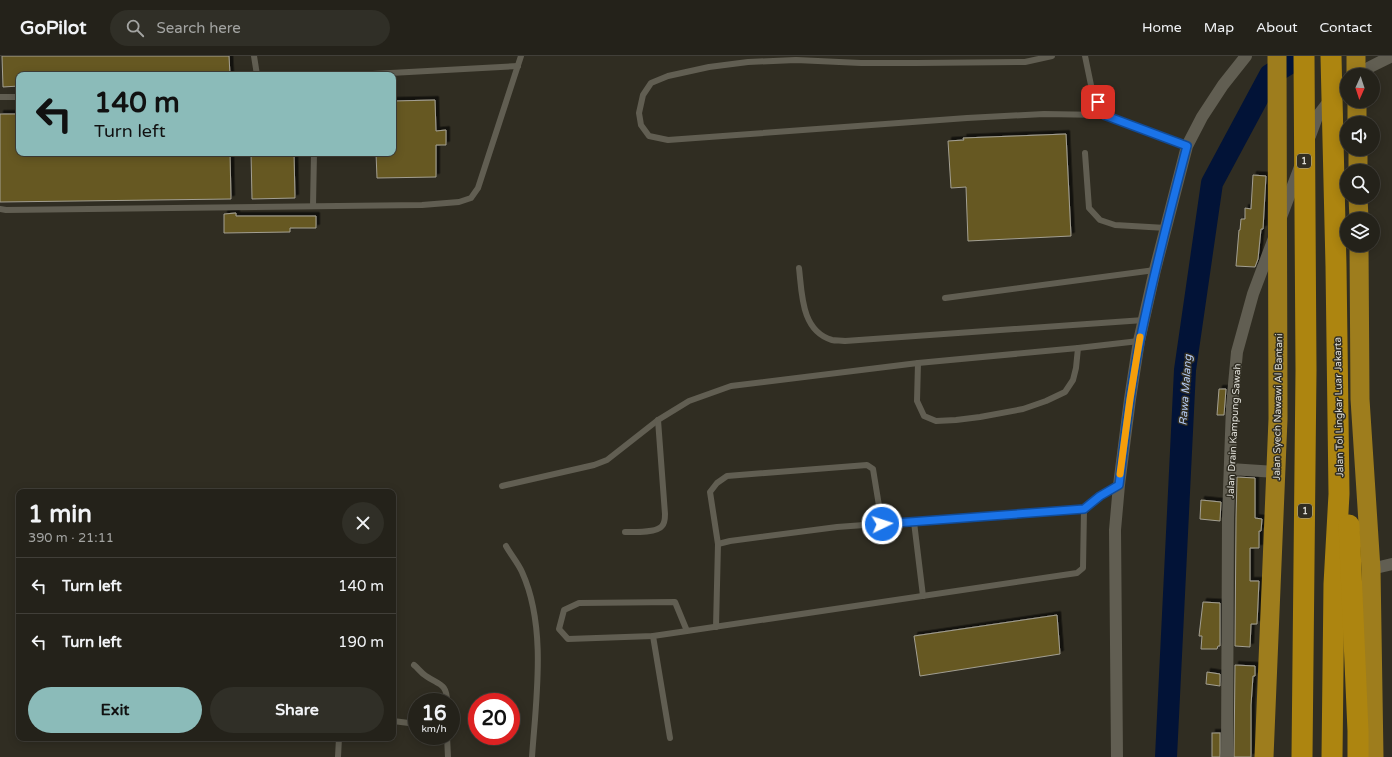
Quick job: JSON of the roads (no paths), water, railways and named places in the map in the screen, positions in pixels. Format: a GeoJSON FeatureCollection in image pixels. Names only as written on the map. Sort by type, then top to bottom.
{"type":"FeatureCollection","features":[{"type":"Feature","properties":{"kind":"highway","name":"Jalan Syech Nawawi Al Bantani"},"geometry":{"type":"LineString","coordinates":[[1264,757],[1278,419],[1278,56]]}},
{"type":"Feature","properties":{"kind":"highway","name":"1"},"geometry":{"type":"LineString","coordinates":[[1302,757],[1306,370],[1304,56]]}},
{"type":"Feature","properties":{"kind":"highway","name":"Jalan Tol Lingkar Luar Jakarta"},"geometry":{"type":"LineString","coordinates":[[1331,56],[1339,494],[1334,584],[1332,757]]}},
{"type":"Feature","properties":{"kind":"highway"},"geometry":{"type":"LineString","coordinates":[[1356,56],[1357,68]]}},
{"type":"Feature","properties":{"kind":"highway"},"geometry":{"type":"LineString","coordinates":[[1359,252],[1360,399],[1371,569],[1374,757]]}},
{"type":"Feature","properties":{"kind":"highway"},"geometry":{"type":"LineString","coordinates":[[1339,494],[1348,517],[1358,723],[1358,757]]}},
{"type":"Feature","properties":{"kind":"highway"},"geometry":{"type":"LineString","coordinates":[[1298,757],[1302,736]]}},
{"type":"Feature","properties":{"kind":"street"},"geometry":{"type":"LineString","coordinates":[[1117,757],[1115,530],[1119,485],[1139,341],[1155,270],[1187,146],[1202,116],[1223,85],[1246,56]]}},
{"type":"Feature","properties":{"kind":"street"},"geometry":{"type":"LineString","coordinates":[[1368,68],[1392,56]]}},
{"type":"Feature","properties":{"kind":"street","name":"Jalan Drain Kampung Sawah"},"geometry":{"type":"LineString","coordinates":[[1227,757],[1228,526],[1232,406],[1238,352],[1253,294],[1317,117],[1340,87]]}},
{"type":"Feature","properties":{"kind":"street"},"geometry":{"type":"LineString","coordinates":[[1230,469],[1276,472]]}},
{"type":"Feature","properties":{"kind":"street"},"geometry":{"type":"LineString","coordinates":[[1371,569],[1392,564]]}},
{"type":"Feature","properties":{"kind":"lane"},"geometry":{"type":"LineString","coordinates":[[254,56],[257,72]]}},
{"type":"Feature","properties":{"kind":"lane"},"geometry":{"type":"LineString","coordinates":[[0,209],[313,206],[459,202],[471,198],[478,188],[521,56]]}},
{"type":"Feature","properties":{"kind":"lane"},"geometry":{"type":"LineString","coordinates":[[1052,56],[1025,62],[917,64],[796,60],[748,62],[709,67],[668,76],[651,84],[643,95],[639,113],[640,125],[649,136],[668,140],[967,118],[1044,114],[1104,115],[1187,146]]}},
{"type":"Feature","properties":{"kind":"lane"},"geometry":{"type":"LineString","coordinates":[[1085,56],[1092,90],[1104,115]]}},
{"type":"Feature","properties":{"kind":"lane"},"geometry":{"type":"LineString","coordinates":[[396,73],[518,66]]}},
{"type":"Feature","properties":{"kind":"lane"},"geometry":{"type":"LineString","coordinates":[[0,97],[16,97]]}},
{"type":"Feature","properties":{"kind":"lane"},"geometry":{"type":"LineString","coordinates":[[1085,153],[1089,208],[1100,220],[1115,225],[1166,228]]}},
{"type":"Feature","properties":{"kind":"lane"},"geometry":{"type":"LineString","coordinates":[[313,206],[314,156]]}},
{"type":"Feature","properties":{"kind":"lane"},"geometry":{"type":"LineString","coordinates":[[799,268],[802,301],[807,320],[820,334],[832,340],[845,341],[1144,320]]}},
{"type":"Feature","properties":{"kind":"lane"},"geometry":{"type":"LineString","coordinates":[[945,298],[1155,270]]}},
{"type":"Feature","properties":{"kind":"lane"},"geometry":{"type":"LineString","coordinates":[[502,486],[594,465],[607,460],[658,420],[689,401],[732,386],[918,363],[1139,341]]}},
{"type":"Feature","properties":{"kind":"lane"},"geometry":{"type":"LineString","coordinates":[[918,363],[916,401],[924,416],[936,421],[956,420],[1023,409],[1046,401],[1065,392],[1073,380],[1078,348]]}},
{"type":"Feature","properties":{"kind":"lane"},"geometry":{"type":"LineString","coordinates":[[625,532],[656,530],[661,528],[664,523],[665,514],[658,420]]}},
{"type":"Feature","properties":{"kind":"lane"},"geometry":{"type":"LineString","coordinates":[[716,627],[718,544],[710,492],[717,483],[727,476],[867,465],[873,469],[882,524]]}},
{"type":"Feature","properties":{"kind":"lane"},"geometry":{"type":"LineString","coordinates":[[718,544],[730,541],[837,527],[1084,509],[1100,496],[1119,485]]}},
{"type":"Feature","properties":{"kind":"lane"},"geometry":{"type":"LineString","coordinates":[[687,631],[675,602],[579,603],[564,610],[559,629],[568,639],[653,636],[1077,574],[1083,568],[1084,509]]}},
{"type":"Feature","properties":{"kind":"lane"},"geometry":{"type":"LineString","coordinates":[[914,522],[923,596]]}},
{"type":"Feature","properties":{"kind":"lane"},"geometry":{"type":"LineString","coordinates":[[506,546],[522,572],[532,602],[534,616],[538,671],[532,757]]}},
{"type":"Feature","properties":{"kind":"lane"},"geometry":{"type":"LineString","coordinates":[[653,636],[670,738]]}},
{"type":"Feature","properties":{"kind":"lane"},"geometry":{"type":"LineString","coordinates":[[414,664],[425,676],[440,684],[447,693]]}},
{"type":"Feature","properties":{"kind":"lane"},"geometry":{"type":"LineString","coordinates":[[396,721],[408,723]]}},
{"type":"Feature","properties":{"kind":"lane"},"geometry":{"type":"LineString","coordinates":[[338,757],[339,741]]}},
{"type":"Feature","properties":{"kind":"lane"},"geometry":{"type":"LineString","coordinates":[[447,745],[448,757]]}},
{"type":"Feature","properties":{"kind":"waterway","name":"Rawa Malang"},"geometry":{"type":"LineString","coordinates":[[1166,757],[1185,370],[1212,183],[1270,75],[1301,56]]}}]}
